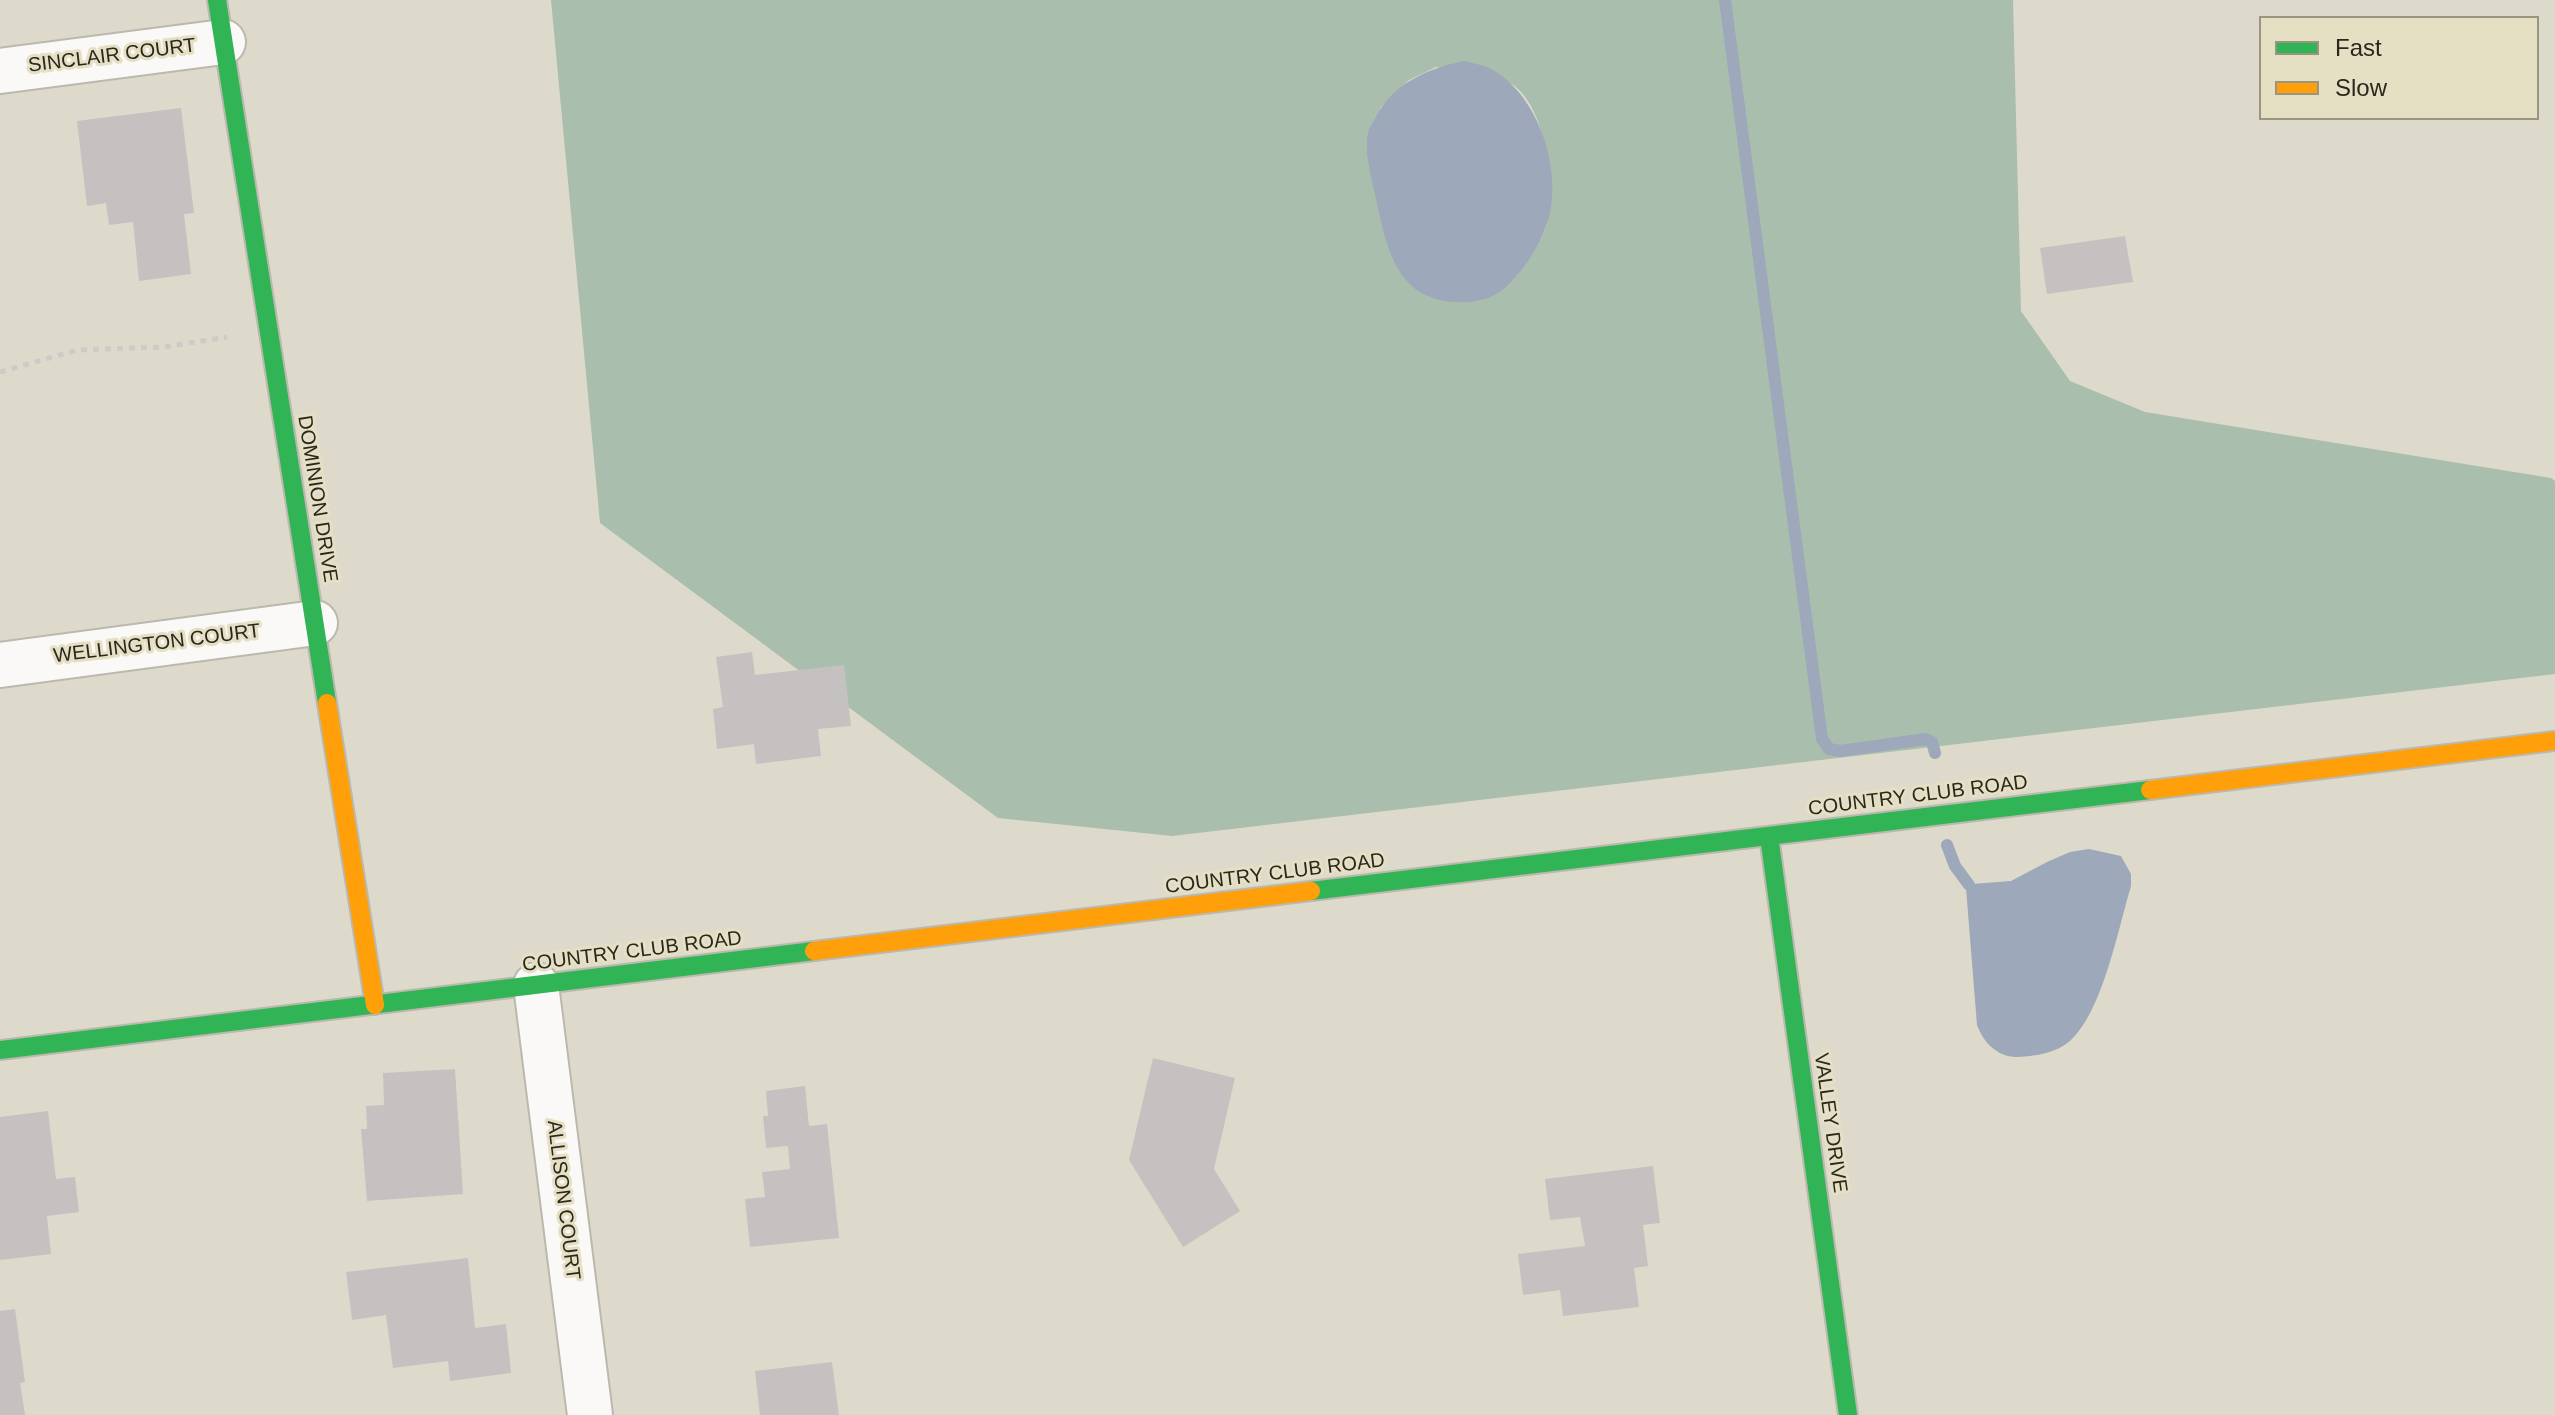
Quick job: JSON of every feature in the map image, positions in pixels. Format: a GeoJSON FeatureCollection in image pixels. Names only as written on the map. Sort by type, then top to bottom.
{"type":"FeatureCollection","features":[{"type":"Feature","properties":{"kind":"street","name":"SINCLAIR COURT"},"geometry":{"type":"LineString","coordinates":[[0,71],[220,21]]}},
{"type":"Feature","properties":{"kind":"street","name":"DOMINION DRIVE"},"geometry":{"type":"LineString","coordinates":[[220,21],[375,1005]]}},
{"type":"Feature","properties":{"kind":"street","name":"WELLINGTON COURT"},"geometry":{"type":"LineString","coordinates":[[0,665],[315,623]]}},
{"type":"Feature","properties":{"kind":"street","name":"COUNTRY CLUB ROAD"},"geometry":{"type":"LineString","coordinates":[[0,1050],[2555,741]]}},
{"type":"Feature","properties":{"kind":"street","name":"VALLEY DRIVE"},"geometry":{"type":"LineString","coordinates":[[1769,836],[1848,1415]]}},
{"type":"Feature","properties":{"kind":"street","name":"ALLISON COURT"},"geometry":{"type":"LineString","coordinates":[[536,985],[590,1415]]}},
{"type":"Feature","properties":{"kind":"path"},"geometry":{"type":"LineString","coordinates":[[0,372],[77,350],[164,347],[269,331]]}},
{"type":"Feature","properties":{"kind":"green space"},"geometry":{"type":"Polygon","coordinates":[[[551,0],[2013,0],[2021,311],[2070,381],[2145,412],[2551,478],[2555,481],[2555,674],[1172,836],[998,818],[600,523],[551,0]],[[1436,67],[1409,80],[1380,108],[1513,280],[1540,241],[1549,212],[1549,171],[1540,128],[1522,93],[1510,83],[1436,67]]]}},
{"type":"Feature","properties":{"kind":"water"},"geometry":{"type":"Polygon","coordinates":[[[1464,61],[1493,70],[1521,95],[1541,130],[1548,150],[1553,189],[1544,232],[1523,268],[1500,292],[1469,302],[1445,301],[1427,295],[1412,286],[1401,273],[1386,239],[1367,149],[1370,127],[1392,95],[1425,73],[1464,61]]]}},
{"type":"Feature","properties":{"kind":"water"},"geometry":{"type":"Polygon","coordinates":[[[2089,849],[2121,856],[2131,874],[2131,886],[2115,946],[2092,1010],[2082,1027],[2064,1045],[2039,1055],[2004,1055],[1987,1043],[1977,1025],[1966,888],[1972,884],[2011,881],[2070,852],[2089,849]]]}},
{"type":"Feature","properties":{"kind":"building"},"geometry":{"type":"Polygon","coordinates":[[[181,108],[194,213],[184,214],[191,274],[139,281],[133,222],[109,225],[106,203],[87,206],[77,121],[181,108]]]}},
{"type":"Feature","properties":{"kind":"building"},"geometry":{"type":"Polygon","coordinates":[[[2125,236],[2133,282],[2047,294],[2040,248],[2125,236]]]}},
{"type":"Feature","properties":{"kind":"building"},"geometry":{"type":"Polygon","coordinates":[[[752,652],[755,675],[844,665],[851,726],[818,729],[821,756],[756,764],[754,744],[717,749],[713,709],[723,707],[716,657],[752,652]]]}},
{"type":"Feature","properties":{"kind":"building"},"geometry":{"type":"Polygon","coordinates":[[[1153,1058],[1235,1078],[1214,1169],[1240,1211],[1183,1247],[1129,1160],[1153,1058]]]}},
{"type":"Feature","properties":{"kind":"building"},"geometry":{"type":"Polygon","coordinates":[[[455,1069],[463,1194],[367,1201],[361,1129],[367,1129],[366,1106],[384,1105],[383,1073],[455,1069]]]}},
{"type":"Feature","properties":{"kind":"building"},"geometry":{"type":"Polygon","coordinates":[[[805,1086],[809,1126],[827,1124],[839,1238],[750,1247],[745,1199],[765,1197],[762,1172],[790,1169],[788,1146],[766,1148],[763,1116],[768,1116],[766,1091],[805,1086]]]}},
{"type":"Feature","properties":{"kind":"building"},"geometry":{"type":"Polygon","coordinates":[[[48,1111],[56,1179],[75,1177],[79,1212],[47,1216],[51,1254],[0,1260],[0,1117],[48,1111]]]}},
{"type":"Feature","properties":{"kind":"building"},"geometry":{"type":"Polygon","coordinates":[[[1653,1166],[1660,1223],[1643,1225],[1648,1266],[1634,1268],[1639,1307],[1563,1316],[1560,1290],[1523,1295],[1518,1254],[1585,1246],[1580,1217],[1550,1220],[1545,1179],[1653,1166]]]}},
{"type":"Feature","properties":{"kind":"building"},"geometry":{"type":"Polygon","coordinates":[[[468,1258],[475,1328],[506,1324],[511,1373],[450,1381],[448,1361],[393,1368],[386,1315],[352,1320],[346,1272],[468,1258]]]}},
{"type":"Feature","properties":{"kind":"building"},"geometry":{"type":"Polygon","coordinates":[[[15,1309],[25,1382],[20,1383],[25,1415],[0,1415],[0,1311],[15,1309]]]}},
{"type":"Feature","properties":{"kind":"building"},"geometry":{"type":"Polygon","coordinates":[[[832,1362],[839,1415],[760,1415],[755,1371],[832,1362]]]}},
{"type":"Feature","properties":{"kind":"waterway"},"geometry":{"type":"LineString","coordinates":[[1725,0],[1822,739],[1829,749],[1840,751],[1926,739],[1932,742],[1935,753]]}},
{"type":"Feature","properties":{"kind":"waterway"},"geometry":{"type":"LineString","coordinates":[[1947,845],[1955,866],[1969,885]]}},
{"type":"Feature","properties":{"kind":"traffic: fast"},"geometry":{"type":"LineString","coordinates":[[217,0],[327,703]]}},
{"type":"Feature","properties":{"kind":"traffic: fast"},"geometry":{"type":"LineString","coordinates":[[1311,891],[2150,790]]}},
{"type":"Feature","properties":{"kind":"traffic: fast"},"geometry":{"type":"LineString","coordinates":[[1769,836],[1848,1415]]}},
{"type":"Feature","properties":{"kind":"traffic: fast"},"geometry":{"type":"LineString","coordinates":[[0,1050],[814,951]]}},
{"type":"Feature","properties":{"kind":"traffic: slow"},"geometry":{"type":"LineString","coordinates":[[327,703],[375,1005]]}},
{"type":"Feature","properties":{"kind":"traffic: slow"},"geometry":{"type":"LineString","coordinates":[[2150,790],[2555,741]]}},
{"type":"Feature","properties":{"kind":"traffic: slow"},"geometry":{"type":"LineString","coordinates":[[814,951],[1311,891]]}}]}
